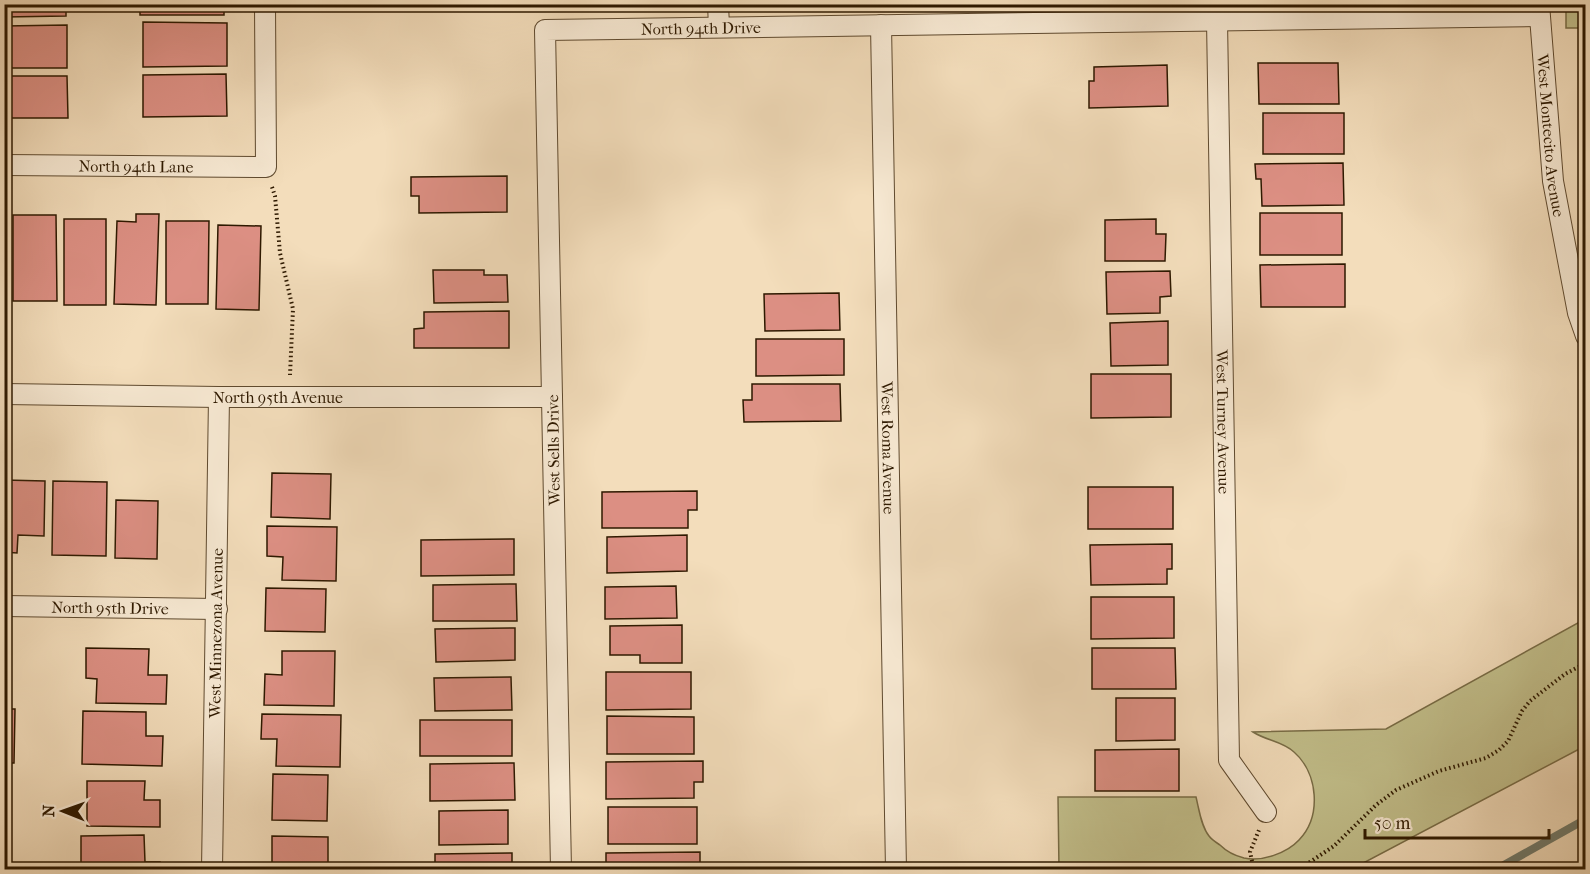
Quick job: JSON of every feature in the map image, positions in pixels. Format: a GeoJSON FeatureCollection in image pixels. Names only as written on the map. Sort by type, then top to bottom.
{"type":"FeatureCollection","features":[{"type":"Feature","properties":{"kind":"street"},"geometry":{"type":"LineString","coordinates":[[265,4],[266,167]]}},
{"type":"Feature","properties":{"kind":"street"},"geometry":{"type":"LineString","coordinates":[[718,4],[718,27]]}},
{"type":"Feature","properties":{"kind":"street","name":"North 94th Drive"},"geometry":{"type":"LineString","coordinates":[[545,30],[1216,20],[1539,10]]}},
{"type":"Feature","properties":{"kind":"street","name":"West Montecito Avenue"},"geometry":{"type":"LineString","coordinates":[[1539,10],[1553,181],[1578,313],[1586,336]]}},
{"type":"Feature","properties":{"kind":"street","name":"West Turney Avenue"},"geometry":{"type":"LineString","coordinates":[[1216,20],[1229,760],[1266,812]]}},
{"type":"Feature","properties":{"kind":"street","name":"West Roma Avenue"},"geometry":{"type":"LineString","coordinates":[[881,25],[896,870]]}},
{"type":"Feature","properties":{"kind":"street","name":"West Sells Drive"},"geometry":{"type":"LineString","coordinates":[[545,30],[561,870]]}},
{"type":"Feature","properties":{"kind":"street","name":"North 94th Lane"},"geometry":{"type":"LineString","coordinates":[[4,165],[266,167]]}},
{"type":"Feature","properties":{"kind":"street","name":"North 95th Avenue"},"geometry":{"type":"LineString","coordinates":[[4,394],[219,397],[552,397]]}},
{"type":"Feature","properties":{"kind":"street","name":"West Minnezona Avenue"},"geometry":{"type":"LineString","coordinates":[[212,870],[219,397]]}},
{"type":"Feature","properties":{"kind":"street","name":"North 95th Drive"},"geometry":{"type":"LineString","coordinates":[[4,606],[217,609]]}},
{"type":"Feature","properties":{"kind":"path"},"geometry":{"type":"LineString","coordinates":[[266,167],[275,196],[280,253],[293,309],[290,397]]}},
{"type":"Feature","properties":{"kind":"path"},"geometry":{"type":"LineString","coordinates":[[1298,870],[1334,846],[1376,805],[1396,790],[1439,771],[1486,758],[1499,750],[1508,741],[1522,711],[1530,701],[1565,674],[1586,663]]}},
{"type":"Feature","properties":{"kind":"path"},"geometry":{"type":"LineString","coordinates":[[1254,870],[1250,852],[1266,812]]}},
{"type":"Feature","properties":{"kind":"shaded area"},"geometry":{"type":"Polygon","coordinates":[[[1566,5],[1585,5],[1585,28],[1566,28],[1566,5]]]}},
{"type":"Feature","properties":{"kind":"shaded area"},"geometry":{"type":"Polygon","coordinates":[[[1585,619],[1585,746],[1352,869],[1059,869],[1058,797],[1196,797],[1206,832],[1228,851],[1251,859],[1281,852],[1299,840],[1311,819],[1314,807],[1312,783],[1308,771],[1294,752],[1253,732],[1386,729],[1585,619]]]}},
{"type":"Feature","properties":{"kind":"building"},"geometry":{"type":"Polygon","coordinates":[[[4,4],[66,4],[66,16],[4,17],[4,4]]]}},
{"type":"Feature","properties":{"kind":"building"},"geometry":{"type":"Polygon","coordinates":[[[140,4],[224,4],[224,15],[140,15],[140,4]]]}},
{"type":"Feature","properties":{"kind":"building"},"geometry":{"type":"Polygon","coordinates":[[[143,22],[227,23],[227,66],[143,67],[143,22]]]}},
{"type":"Feature","properties":{"kind":"building"},"geometry":{"type":"Polygon","coordinates":[[[67,25],[67,68],[4,68],[4,26],[67,25]]]}},
{"type":"Feature","properties":{"kind":"building"},"geometry":{"type":"Polygon","coordinates":[[[1258,63],[1338,63],[1339,104],[1259,104],[1258,63]]]}},
{"type":"Feature","properties":{"kind":"building"},"geometry":{"type":"Polygon","coordinates":[[[1167,65],[1168,106],[1089,108],[1089,81],[1094,81],[1094,67],[1167,65]]]}},
{"type":"Feature","properties":{"kind":"building"},"geometry":{"type":"Polygon","coordinates":[[[226,74],[227,116],[143,117],[143,75],[226,74]]]}},
{"type":"Feature","properties":{"kind":"building"},"geometry":{"type":"Polygon","coordinates":[[[4,76],[67,76],[68,118],[4,118],[4,76]]]}},
{"type":"Feature","properties":{"kind":"building"},"geometry":{"type":"Polygon","coordinates":[[[1263,113],[1344,113],[1344,154],[1263,154],[1263,113]]]}},
{"type":"Feature","properties":{"kind":"building"},"geometry":{"type":"Polygon","coordinates":[[[1343,163],[1344,205],[1262,206],[1261,179],[1256,179],[1255,164],[1343,163]]]}},
{"type":"Feature","properties":{"kind":"building"},"geometry":{"type":"Polygon","coordinates":[[[507,176],[507,212],[419,213],[419,196],[411,196],[411,177],[507,176]]]}},
{"type":"Feature","properties":{"kind":"building"},"geometry":{"type":"Polygon","coordinates":[[[1260,213],[1342,213],[1342,255],[1260,255],[1260,213]]]}},
{"type":"Feature","properties":{"kind":"building"},"geometry":{"type":"Polygon","coordinates":[[[136,214],[159,214],[156,305],[114,304],[117,221],[136,222],[136,214]]]}},
{"type":"Feature","properties":{"kind":"building"},"geometry":{"type":"Polygon","coordinates":[[[13,215],[56,215],[57,301],[13,301],[13,215]]]}},
{"type":"Feature","properties":{"kind":"building"},"geometry":{"type":"Polygon","coordinates":[[[64,219],[106,219],[106,305],[64,305],[64,219]]]}},
{"type":"Feature","properties":{"kind":"building"},"geometry":{"type":"Polygon","coordinates":[[[1156,219],[1156,234],[1166,234],[1165,261],[1105,261],[1105,220],[1156,219]]]}},
{"type":"Feature","properties":{"kind":"building"},"geometry":{"type":"Polygon","coordinates":[[[166,221],[209,221],[208,304],[166,304],[166,221]]]}},
{"type":"Feature","properties":{"kind":"building"},"geometry":{"type":"Polygon","coordinates":[[[218,225],[261,226],[259,310],[216,309],[218,225]]]}},
{"type":"Feature","properties":{"kind":"building"},"geometry":{"type":"Polygon","coordinates":[[[1345,264],[1345,307],[1261,307],[1260,265],[1345,264]]]}},
{"type":"Feature","properties":{"kind":"building"},"geometry":{"type":"Polygon","coordinates":[[[433,270],[484,270],[484,275],[507,275],[508,302],[434,303],[433,270]]]}},
{"type":"Feature","properties":{"kind":"building"},"geometry":{"type":"Polygon","coordinates":[[[1170,271],[1171,296],[1160,297],[1160,313],[1107,314],[1106,272],[1170,271]]]}},
{"type":"Feature","properties":{"kind":"building"},"geometry":{"type":"Polygon","coordinates":[[[839,293],[840,330],[765,331],[764,294],[839,293]]]}},
{"type":"Feature","properties":{"kind":"building"},"geometry":{"type":"Polygon","coordinates":[[[509,311],[509,348],[414,348],[414,329],[424,328],[424,312],[509,311]]]}},
{"type":"Feature","properties":{"kind":"building"},"geometry":{"type":"Polygon","coordinates":[[[1168,321],[1168,365],[1111,366],[1110,323],[1168,321]]]}},
{"type":"Feature","properties":{"kind":"building"},"geometry":{"type":"Polygon","coordinates":[[[756,339],[844,339],[844,375],[756,376],[756,339]]]}},
{"type":"Feature","properties":{"kind":"building"},"geometry":{"type":"Polygon","coordinates":[[[1091,374],[1171,374],[1171,417],[1091,418],[1091,374]]]}},
{"type":"Feature","properties":{"kind":"building"},"geometry":{"type":"Polygon","coordinates":[[[752,384],[840,384],[841,421],[744,422],[743,400],[752,400],[752,384]]]}},
{"type":"Feature","properties":{"kind":"building"},"geometry":{"type":"Polygon","coordinates":[[[272,473],[331,474],[330,519],[271,517],[272,473]]]}},
{"type":"Feature","properties":{"kind":"building"},"geometry":{"type":"Polygon","coordinates":[[[4,480],[45,481],[44,536],[18,535],[17,553],[4,552],[4,480]]]}},
{"type":"Feature","properties":{"kind":"building"},"geometry":{"type":"Polygon","coordinates":[[[53,481],[107,482],[106,556],[52,555],[53,481]]]}},
{"type":"Feature","properties":{"kind":"building"},"geometry":{"type":"Polygon","coordinates":[[[1088,487],[1173,487],[1173,529],[1088,529],[1088,487]]]}},
{"type":"Feature","properties":{"kind":"building"},"geometry":{"type":"Polygon","coordinates":[[[697,491],[697,510],[688,510],[688,528],[602,528],[602,492],[697,491]]]}},
{"type":"Feature","properties":{"kind":"building"},"geometry":{"type":"Polygon","coordinates":[[[116,500],[158,501],[157,559],[115,558],[116,500]]]}},
{"type":"Feature","properties":{"kind":"building"},"geometry":{"type":"Polygon","coordinates":[[[267,526],[337,527],[336,581],[282,580],[283,557],[267,556],[267,526]]]}},
{"type":"Feature","properties":{"kind":"building"},"geometry":{"type":"Polygon","coordinates":[[[687,535],[687,571],[607,573],[607,537],[687,535]]]}},
{"type":"Feature","properties":{"kind":"building"},"geometry":{"type":"Polygon","coordinates":[[[514,539],[514,575],[421,576],[421,540],[514,539]]]}},
{"type":"Feature","properties":{"kind":"building"},"geometry":{"type":"Polygon","coordinates":[[[1172,544],[1172,569],[1167,569],[1167,584],[1091,585],[1090,545],[1172,544]]]}},
{"type":"Feature","properties":{"kind":"building"},"geometry":{"type":"Polygon","coordinates":[[[516,584],[517,621],[433,621],[433,585],[516,584]]]}},
{"type":"Feature","properties":{"kind":"building"},"geometry":{"type":"Polygon","coordinates":[[[676,586],[677,618],[605,619],[605,587],[676,586]]]}},
{"type":"Feature","properties":{"kind":"building"},"geometry":{"type":"Polygon","coordinates":[[[266,588],[326,589],[325,632],[265,631],[266,588]]]}},
{"type":"Feature","properties":{"kind":"building"},"geometry":{"type":"Polygon","coordinates":[[[1091,597],[1174,597],[1174,638],[1091,639],[1091,597]]]}},
{"type":"Feature","properties":{"kind":"building"},"geometry":{"type":"Polygon","coordinates":[[[682,625],[682,663],[640,663],[640,655],[610,655],[610,626],[682,625]]]}},
{"type":"Feature","properties":{"kind":"building"},"geometry":{"type":"Polygon","coordinates":[[[515,628],[515,660],[436,662],[435,629],[515,628]]]}},
{"type":"Feature","properties":{"kind":"building"},"geometry":{"type":"Polygon","coordinates":[[[86,648],[149,649],[148,675],[167,675],[166,704],[96,703],[97,679],[86,678],[86,648]]]}},
{"type":"Feature","properties":{"kind":"building"},"geometry":{"type":"Polygon","coordinates":[[[1092,648],[1175,648],[1176,689],[1092,689],[1092,648]]]}},
{"type":"Feature","properties":{"kind":"building"},"geometry":{"type":"Polygon","coordinates":[[[282,651],[335,651],[334,706],[264,705],[265,674],[282,675],[282,651]]]}},
{"type":"Feature","properties":{"kind":"building"},"geometry":{"type":"Polygon","coordinates":[[[606,672],[691,672],[691,709],[606,710],[606,672]]]}},
{"type":"Feature","properties":{"kind":"building"},"geometry":{"type":"Polygon","coordinates":[[[511,677],[512,710],[435,711],[434,678],[511,677]]]}},
{"type":"Feature","properties":{"kind":"building"},"geometry":{"type":"Polygon","coordinates":[[[1116,698],[1175,698],[1175,740],[1116,741],[1116,698]]]}},
{"type":"Feature","properties":{"kind":"building"},"geometry":{"type":"Polygon","coordinates":[[[4,709],[15,709],[14,763],[4,763],[4,709]]]}},
{"type":"Feature","properties":{"kind":"building"},"geometry":{"type":"Polygon","coordinates":[[[83,711],[146,712],[146,736],[163,736],[162,766],[82,764],[83,711]]]}},
{"type":"Feature","properties":{"kind":"building"},"geometry":{"type":"Polygon","coordinates":[[[262,714],[341,715],[340,767],[276,766],[277,739],[261,739],[262,714]]]}},
{"type":"Feature","properties":{"kind":"building"},"geometry":{"type":"Polygon","coordinates":[[[607,716],[694,717],[694,754],[607,754],[607,716]]]}},
{"type":"Feature","properties":{"kind":"building"},"geometry":{"type":"Polygon","coordinates":[[[420,720],[512,720],[512,756],[420,756],[420,720]]]}},
{"type":"Feature","properties":{"kind":"building"},"geometry":{"type":"Polygon","coordinates":[[[1179,749],[1179,791],[1095,791],[1095,750],[1179,749]]]}},
{"type":"Feature","properties":{"kind":"building"},"geometry":{"type":"Polygon","coordinates":[[[703,761],[703,782],[694,782],[694,798],[606,799],[606,762],[703,761]]]}},
{"type":"Feature","properties":{"kind":"building"},"geometry":{"type":"Polygon","coordinates":[[[514,763],[515,800],[430,801],[430,764],[514,763]]]}},
{"type":"Feature","properties":{"kind":"building"},"geometry":{"type":"Polygon","coordinates":[[[273,774],[328,775],[327,821],[272,820],[273,774]]]}},
{"type":"Feature","properties":{"kind":"building"},"geometry":{"type":"Polygon","coordinates":[[[87,781],[145,781],[144,800],[160,800],[160,827],[87,826],[87,781]]]}},
{"type":"Feature","properties":{"kind":"building"},"geometry":{"type":"Polygon","coordinates":[[[608,807],[697,807],[697,844],[608,844],[608,807]]]}},
{"type":"Feature","properties":{"kind":"building"},"geometry":{"type":"Polygon","coordinates":[[[508,810],[508,844],[439,845],[439,811],[508,810]]]}},
{"type":"Feature","properties":{"kind":"building"},"geometry":{"type":"Polygon","coordinates":[[[144,835],[145,862],[160,862],[160,870],[91,870],[91,864],[81,864],[81,836],[144,835]]]}},
{"type":"Feature","properties":{"kind":"building"},"geometry":{"type":"Polygon","coordinates":[[[272,836],[328,837],[328,870],[272,870],[272,836]]]}},
{"type":"Feature","properties":{"kind":"building"},"geometry":{"type":"Polygon","coordinates":[[[700,852],[700,870],[606,870],[606,853],[700,852]]]}},
{"type":"Feature","properties":{"kind":"building"},"geometry":{"type":"Polygon","coordinates":[[[512,853],[512,870],[435,870],[435,854],[512,853]]]}},
{"type":"Feature","properties":{"kind":"waterway"},"geometry":{"type":"LineString","coordinates":[[1495,870],[1586,819]]}}]}
